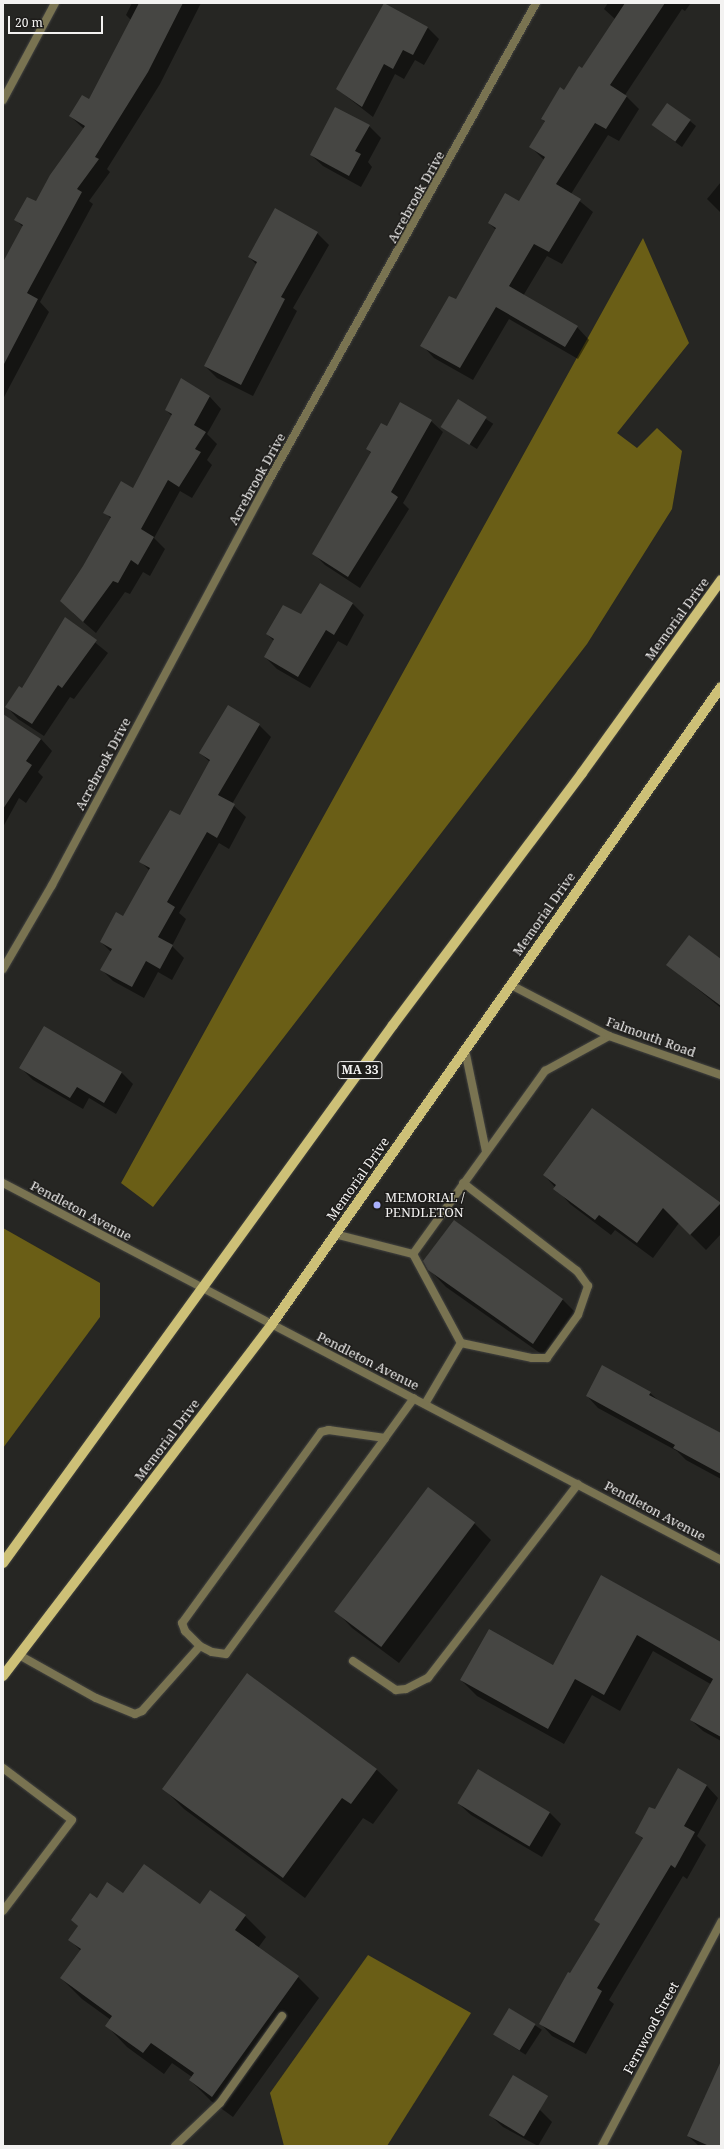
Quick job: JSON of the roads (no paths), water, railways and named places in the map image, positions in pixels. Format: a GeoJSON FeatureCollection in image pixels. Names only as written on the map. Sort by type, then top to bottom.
{"type":"FeatureCollection","features":[{"type":"Feature","properties":{"kind":"main road","name":"Memorial Drive"},"geometry":{"type":"LineString","coordinates":[[3,1563],[204,1288],[393,1025],[582,772],[721,580]]}},
{"type":"Feature","properties":{"kind":"main road","name":"Memorial Drive"},"geometry":{"type":"LineString","coordinates":[[3,1676],[272,1324],[721,687]]}},
{"type":"Feature","properties":{"kind":"street"},"geometry":{"type":"LineString","coordinates":[[3,100],[55,3]]}},
{"type":"Feature","properties":{"kind":"street","name":"Acrebrook Drive"},"geometry":{"type":"LineString","coordinates":[[3,969],[52,885],[268,482],[536,3]]}},
{"type":"Feature","properties":{"kind":"street","name":"Falmouth Road"},"geometry":{"type":"LineString","coordinates":[[511,984],[609,1036],[721,1075]]}},
{"type":"Feature","properties":{"kind":"street"},"geometry":{"type":"LineString","coordinates":[[413,1254],[545,1071],[609,1036]]}},
{"type":"Feature","properties":{"kind":"street"},"geometry":{"type":"LineString","coordinates":[[465,1050],[486,1151]]}},
{"type":"Feature","properties":{"kind":"street","name":"Pendleton Avenue"},"geometry":{"type":"LineString","coordinates":[[3,1183],[721,1560]]}},
{"type":"Feature","properties":{"kind":"street"},"geometry":{"type":"LineString","coordinates":[[335,1234],[413,1254],[461,1343],[532,1358],[547,1358],[578,1315],[588,1286],[577,1271],[463,1183]]}},
{"type":"Feature","properties":{"kind":"street"},"geometry":{"type":"LineString","coordinates":[[426,1404],[461,1343]]}},
{"type":"Feature","properties":{"kind":"street"},"geometry":{"type":"LineString","coordinates":[[385,1438],[329,1430],[321,1432],[182,1623],[185,1631],[200,1646],[212,1652],[226,1654],[385,1438],[414,1398]]}},
{"type":"Feature","properties":{"kind":"street"},"geometry":{"type":"LineString","coordinates":[[354,1661],[396,1690],[406,1689],[428,1678],[578,1484]]}},
{"type":"Feature","properties":{"kind":"street"},"geometry":{"type":"LineString","coordinates":[[19,1654],[96,1698],[135,1714],[142,1711],[200,1646]]}},
{"type":"Feature","properties":{"kind":"street"},"geometry":{"type":"LineString","coordinates":[[3,1768],[72,1820],[3,1911]]}},
{"type":"Feature","properties":{"kind":"street","name":"Fernwood Street"},"geometry":{"type":"LineString","coordinates":[[602,2146],[721,1922]]}},
{"type":"Feature","properties":{"kind":"street"},"geometry":{"type":"LineString","coordinates":[[175,2146],[220,2103],[282,2016]]}},
{"type":"Feature","properties":{"kind":"place","name":"MEMORIAL / PENDLETON"},"geometry":{"type":"Point","coordinates":[377,1205]}}]}
